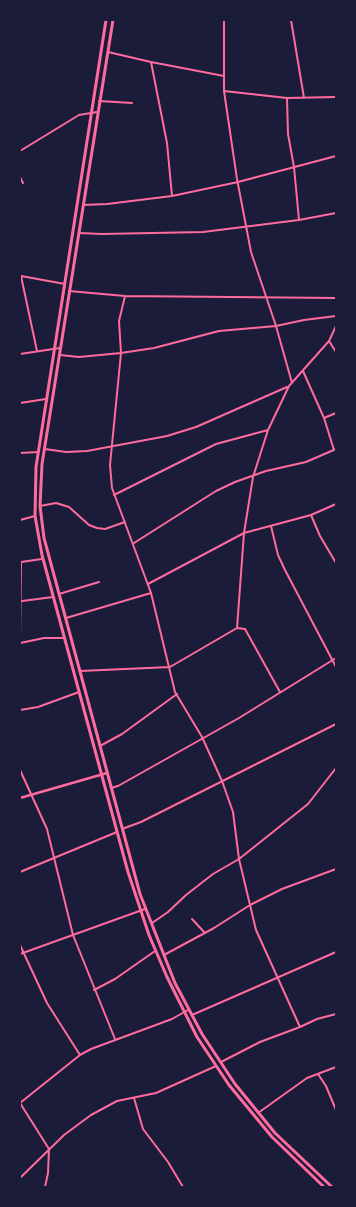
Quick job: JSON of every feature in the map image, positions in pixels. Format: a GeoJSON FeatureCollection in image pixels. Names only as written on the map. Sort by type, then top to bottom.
{"type":"FeatureCollection","features":[{"type":"Feature","properties":{"kind":"highway"},"geometry":{"type":"LineString","coordinates":[[106,20],[38,452],[35,516],[43,559],[118,832],[141,911],[155,951],[184,1013],[216,1066],[272,1137],[324,1187]]}},
{"type":"Feature","properties":{"kind":"highway"},"geometry":{"type":"LineString","coordinates":[[113,20],[97,112],[42,464],[40,506],[44,538],[64,618],[145,910],[163,956],[191,1016],[220,1063],[258,1113],[292,1151],[332,1187]]}},
{"type":"Feature","properties":{"kind":"highway"},"geometry":{"type":"LineString","coordinates":[[57,332],[62,332]]}},
{"type":"Feature","properties":{"kind":"main road"},"geometry":{"type":"LineString","coordinates":[[20,798],[107,773]]}},
{"type":"Feature","properties":{"kind":"street"},"geometry":{"type":"LineString","coordinates":[[224,20],[224,91],[238,182],[251,252],[276,326],[292,383]]}},
{"type":"Feature","properties":{"kind":"street"},"geometry":{"type":"LineString","coordinates":[[291,20],[304,98]]}},
{"type":"Feature","properties":{"kind":"street"},"geometry":{"type":"LineString","coordinates":[[108,52],[224,76]]}},
{"type":"Feature","properties":{"kind":"street"},"geometry":{"type":"LineString","coordinates":[[151,62],[167,143],[172,196]]}},
{"type":"Feature","properties":{"kind":"street"},"geometry":{"type":"LineString","coordinates":[[224,91],[287,98],[336,97]]}},
{"type":"Feature","properties":{"kind":"street"},"geometry":{"type":"LineString","coordinates":[[287,98],[288,134],[294,167],[299,220]]}},
{"type":"Feature","properties":{"kind":"street"},"geometry":{"type":"LineString","coordinates":[[99,101],[132,103]]}},
{"type":"Feature","properties":{"kind":"street"},"geometry":{"type":"LineString","coordinates":[[20,151],[79,114],[97,112]]}},
{"type":"Feature","properties":{"kind":"street"},"geometry":{"type":"LineString","coordinates":[[83,205],[107,204],[172,196],[238,182],[336,156]]}},
{"type":"Feature","properties":{"kind":"street"},"geometry":{"type":"LineString","coordinates":[[20,177],[23,182]]}},
{"type":"Feature","properties":{"kind":"street"},"geometry":{"type":"LineString","coordinates":[[78,232],[102,234],[203,232],[299,220],[336,212]]}},
{"type":"Feature","properties":{"kind":"street"},"geometry":{"type":"LineString","coordinates":[[37,351],[21,276],[65,284]]}},
{"type":"Feature","properties":{"kind":"street"},"geometry":{"type":"LineString","coordinates":[[69,290],[125,296],[336,298]]}},
{"type":"Feature","properties":{"kind":"street"},"geometry":{"type":"LineString","coordinates":[[125,296],[119,321],[121,353],[110,465],[114,495],[134,544],[151,593],[177,694],[202,737],[222,781],[233,812],[239,859],[256,930],[300,1027]]}},
{"type":"Feature","properties":{"kind":"street"},"geometry":{"type":"LineString","coordinates":[[59,355],[79,356],[121,353],[154,348],[219,331],[276,326],[304,320],[336,316]]}},
{"type":"Feature","properties":{"kind":"street"},"geometry":{"type":"LineString","coordinates":[[44,449],[66,452],[111,447],[167,436],[196,427],[288,386],[330,341],[336,326]]}},
{"type":"Feature","properties":{"kind":"street"},"geometry":{"type":"LineString","coordinates":[[330,341],[336,352]]}},
{"type":"Feature","properties":{"kind":"street"},"geometry":{"type":"LineString","coordinates":[[20,354],[60,348]]}},
{"type":"Feature","properties":{"kind":"street"},"geometry":{"type":"LineString","coordinates":[[134,544],[216,491],[235,482],[253,477],[266,471],[306,462],[335,449],[324,418],[303,371]]}},
{"type":"Feature","properties":{"kind":"street"},"geometry":{"type":"LineString","coordinates":[[237,628],[244,533],[253,477],[268,430],[288,386]]}},
{"type":"Feature","properties":{"kind":"street"},"geometry":{"type":"LineString","coordinates":[[20,403],[46,399]]}},
{"type":"Feature","properties":{"kind":"street"},"geometry":{"type":"LineString","coordinates":[[324,418],[336,413]]}},
{"type":"Feature","properties":{"kind":"street"},"geometry":{"type":"LineString","coordinates":[[114,495],[216,444],[268,430]]}},
{"type":"Feature","properties":{"kind":"street"},"geometry":{"type":"LineString","coordinates":[[20,454],[38,452]]}},
{"type":"Feature","properties":{"kind":"street"},"geometry":{"type":"LineString","coordinates":[[40,506],[56,504],[69,507],[89,525],[97,528],[105,529],[125,522]]}},
{"type":"Feature","properties":{"kind":"street"},"geometry":{"type":"LineString","coordinates":[[148,584],[244,533],[311,515],[336,504]]}},
{"type":"Feature","properties":{"kind":"street"},"geometry":{"type":"LineString","coordinates":[[311,515],[320,536],[336,563]]}},
{"type":"Feature","properties":{"kind":"street"},"geometry":{"type":"LineString","coordinates":[[20,520],[35,516]]}},
{"type":"Feature","properties":{"kind":"street"},"geometry":{"type":"LineString","coordinates":[[271,526],[278,555],[336,667]]}},
{"type":"Feature","properties":{"kind":"street"},"geometry":{"type":"LineString","coordinates":[[20,639],[22,601],[21,562],[43,559]]}},
{"type":"Feature","properties":{"kind":"street"},"geometry":{"type":"LineString","coordinates":[[59,594],[99,582]]}},
{"type":"Feature","properties":{"kind":"street"},"geometry":{"type":"LineString","coordinates":[[64,618],[151,593]]}},
{"type":"Feature","properties":{"kind":"street"},"geometry":{"type":"LineString","coordinates":[[22,601],[53,597]]}},
{"type":"Feature","properties":{"kind":"street"},"geometry":{"type":"LineString","coordinates":[[79,671],[170,667],[237,628],[245,629],[280,692]]}},
{"type":"Feature","properties":{"kind":"street"},"geometry":{"type":"LineString","coordinates":[[20,643],[44,638],[64,638]]}},
{"type":"Feature","properties":{"kind":"street"},"geometry":{"type":"LineString","coordinates":[[111,788],[118,786],[202,737],[238,718],[336,658]]}},
{"type":"Feature","properties":{"kind":"street"},"geometry":{"type":"LineString","coordinates":[[20,710],[38,707],[79,692]]}},
{"type":"Feature","properties":{"kind":"street"},"geometry":{"type":"LineString","coordinates":[[100,747],[122,734],[177,694]]}},
{"type":"Feature","properties":{"kind":"street"},"geometry":{"type":"LineString","coordinates":[[122,829],[141,822],[336,724]]}},
{"type":"Feature","properties":{"kind":"street"},"geometry":{"type":"LineString","coordinates":[[151,923],[168,912],[186,895],[213,874],[239,859],[308,804],[336,768]]}},
{"type":"Feature","properties":{"kind":"street"},"geometry":{"type":"LineString","coordinates":[[20,770],[47,829],[53,859],[73,935],[115,1039]]}},
{"type":"Feature","properties":{"kind":"street"},"geometry":{"type":"LineString","coordinates":[[20,872],[118,832]]}},
{"type":"Feature","properties":{"kind":"street"},"geometry":{"type":"LineString","coordinates":[[163,956],[205,933],[250,905],[282,889],[336,869]]}},
{"type":"Feature","properties":{"kind":"street"},"geometry":{"type":"LineString","coordinates":[[20,954],[145,910]]}},
{"type":"Feature","properties":{"kind":"street"},"geometry":{"type":"LineString","coordinates":[[192,919],[205,933]]}},
{"type":"Feature","properties":{"kind":"street"},"geometry":{"type":"LineString","coordinates":[[20,945],[48,1003],[80,1055]]}},
{"type":"Feature","properties":{"kind":"street"},"geometry":{"type":"LineString","coordinates":[[94,990],[115,979],[155,951]]}},
{"type":"Feature","properties":{"kind":"street"},"geometry":{"type":"LineString","coordinates":[[191,1016],[336,952]]}},
{"type":"Feature","properties":{"kind":"street"},"geometry":{"type":"LineString","coordinates":[[45,1187],[48,1173],[49,1149],[20,1103],[80,1055],[115,1039],[184,1013],[188,1010]]}},
{"type":"Feature","properties":{"kind":"street"},"geometry":{"type":"LineString","coordinates":[[220,1063],[260,1042],[317,1019],[336,1014]]}},
{"type":"Feature","properties":{"kind":"street"},"geometry":{"type":"LineString","coordinates":[[20,1178],[76,1125],[91,1115],[116,1101],[156,1093],[216,1066]]}},
{"type":"Feature","properties":{"kind":"street"},"geometry":{"type":"LineString","coordinates":[[258,1113],[290,1089],[318,1074],[336,1067]]}},
{"type":"Feature","properties":{"kind":"street"},"geometry":{"type":"LineString","coordinates":[[318,1074],[326,1086],[336,1110]]}},
{"type":"Feature","properties":{"kind":"street"},"geometry":{"type":"LineString","coordinates":[[134,1098],[143,1129],[168,1162],[183,1187]]}}]}
